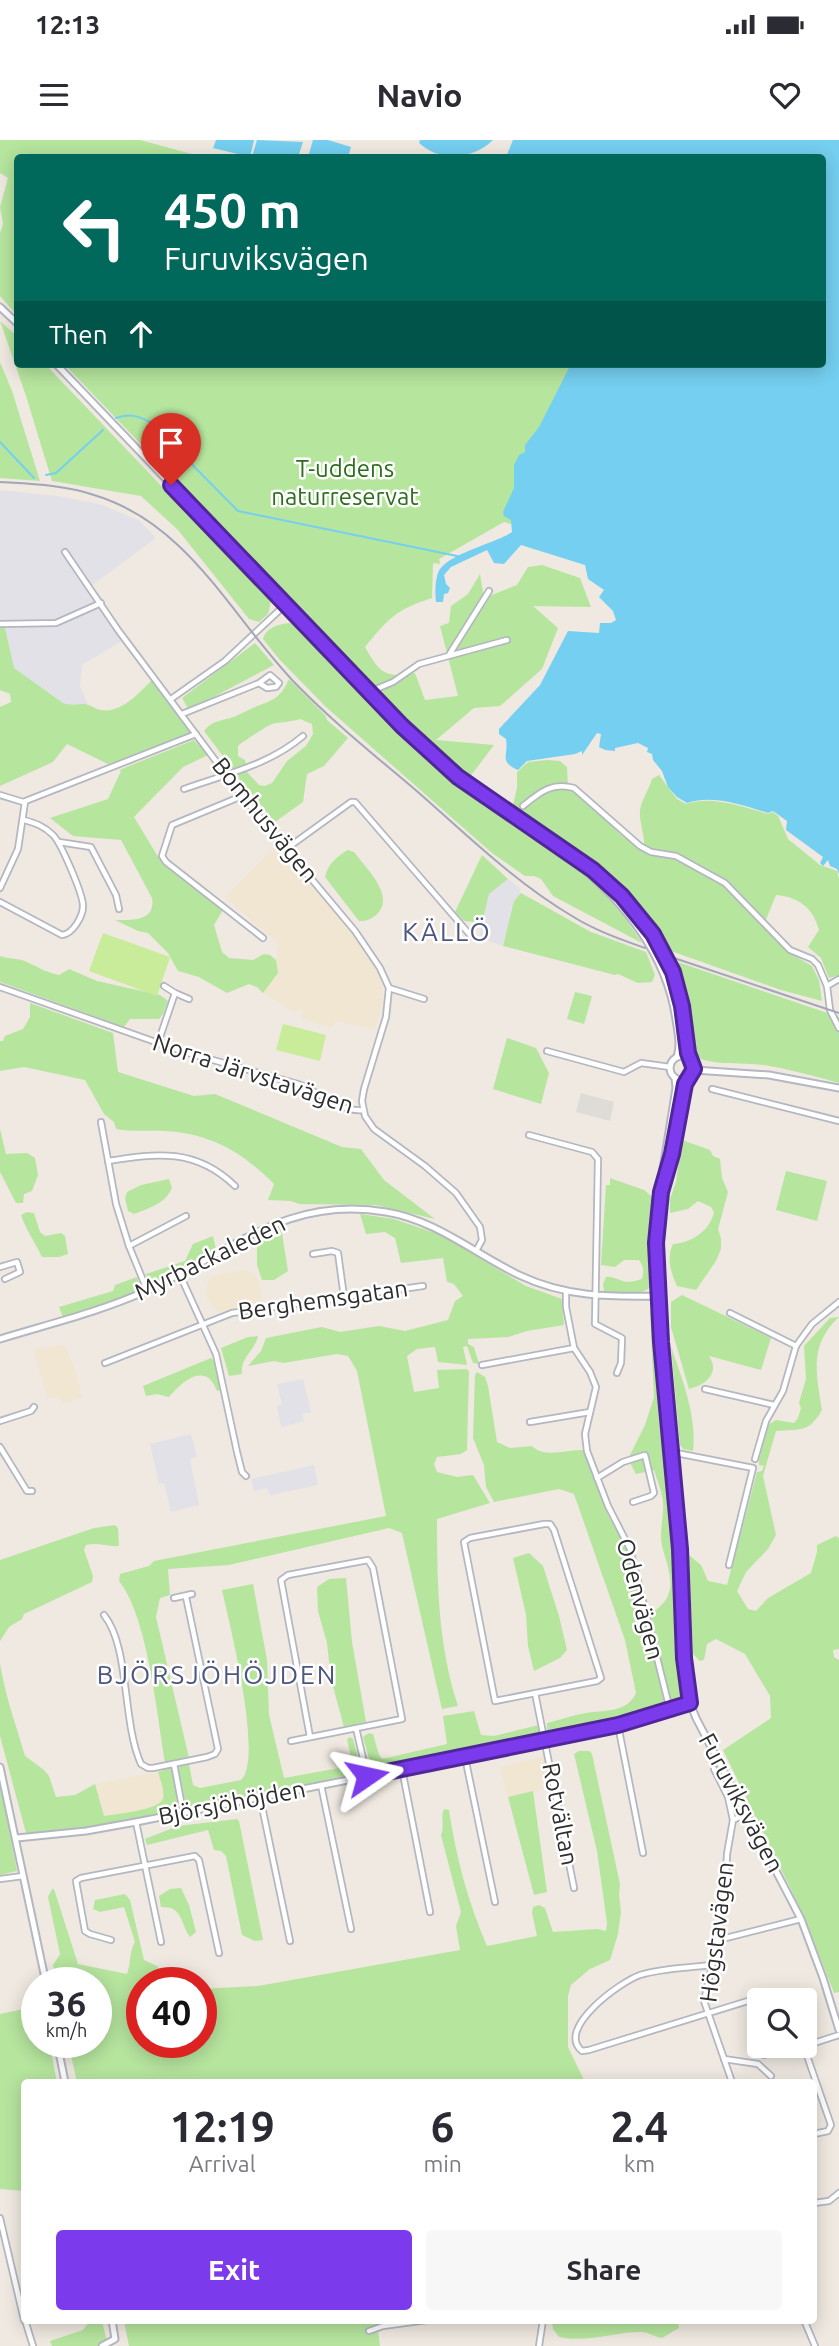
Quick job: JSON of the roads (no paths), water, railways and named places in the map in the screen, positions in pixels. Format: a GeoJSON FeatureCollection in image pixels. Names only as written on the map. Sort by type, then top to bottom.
{"type":"FeatureCollection","features":[{"type":"Feature","properties":{"kind":"main road"},"geometry":{"type":"LineString","coordinates":[[0,307],[14,320]]}},
{"type":"Feature","properties":{"kind":"main road"},"geometry":{"type":"LineString","coordinates":[[60,368],[402,726],[458,777],[601,877],[622,896],[649,928],[663,951],[679,990],[693,1065],[687,1079],[676,1078],[670,1067],[677,1057],[679,1039],[671,992],[646,940],[612,896],[545,838]]}},
{"type":"Feature","properties":{"kind":"main road"},"geometry":{"type":"LineString","coordinates":[[677,1057],[682,1056],[693,1065],[712,1070],[769,1074],[839,1088]]}},
{"type":"Feature","properties":{"kind":"main road","name":"Furuviksvägen"},"geometry":{"type":"LineString","coordinates":[[676,1078],[656,1243],[681,1576],[684,1658],[690,1703],[801,1919],[839,2032]]}},
{"type":"Feature","properties":{"kind":"main road","name":"Furuviksvägen"},"geometry":{"type":"LineString","coordinates":[[661,1192],[672,1154],[687,1079]]}},
{"type":"Feature","properties":{"kind":"main road","name":"Myrbackaleden"},"geometry":{"type":"LineString","coordinates":[[0,1339],[147,1290],[180,1275],[276,1222],[317,1210],[339,1208],[370,1209],[412,1218],[444,1232],[517,1274],[566,1293],[659,1296]]}},
{"type":"Feature","properties":{"kind":"main road","name":"Björsjöhöjden"},"geometry":{"type":"LineString","coordinates":[[17,1838],[136,1822],[545,1741],[618,1725],[690,1703]]}},
{"type":"Feature","properties":{"kind":"main road"},"geometry":{"type":"LineString","coordinates":[[0,1767],[43,1967]]}},
{"type":"Feature","properties":{"kind":"main road"},"geometry":{"type":"LineString","coordinates":[[60,2058],[64,2079]]}},
{"type":"Feature","properties":{"kind":"main road"},"geometry":{"type":"LineString","coordinates":[[102,2346],[113,2342],[114,2324]]}},
{"type":"Feature","properties":{"kind":"street","name":"Bomhusvägen"},"geometry":{"type":"LineString","coordinates":[[65,552],[110,619],[242,796],[355,931],[380,968],[388,988]]}},
{"type":"Feature","properties":{"kind":"street"},"geometry":{"type":"LineString","coordinates":[[448,655],[489,590]]}},
{"type":"Feature","properties":{"kind":"street"},"geometry":{"type":"LineString","coordinates":[[0,624],[56,623],[101,603]]}},
{"type":"Feature","properties":{"kind":"street"},"geometry":{"type":"LineString","coordinates":[[171,699],[225,661],[285,606]]}},
{"type":"Feature","properties":{"kind":"street"},"geometry":{"type":"LineString","coordinates":[[369,692],[393,682],[419,664],[507,640]]}},
{"type":"Feature","properties":{"kind":"street"},"geometry":{"type":"LineString","coordinates":[[182,715],[259,683]]}},
{"type":"Feature","properties":{"kind":"street"},"geometry":{"type":"LineString","coordinates":[[0,795],[25,802],[196,734]]}},
{"type":"Feature","properties":{"kind":"street"},"geometry":{"type":"LineString","coordinates":[[184,789],[284,752],[303,736]]}},
{"type":"Feature","properties":{"kind":"street"},"geometry":{"type":"LineString","coordinates":[[523,806],[551,787],[562,785],[574,788],[640,846],[652,852],[676,856],[724,883],[790,950],[818,965],[827,986],[830,1010],[839,1028]]}},
{"type":"Feature","properties":{"kind":"street"},"geometry":{"type":"LineString","coordinates":[[242,796],[172,825],[162,856],[166,862],[263,938]]}},
{"type":"Feature","properties":{"kind":"street"},"geometry":{"type":"LineString","coordinates":[[0,888],[18,849],[25,802]]}},
{"type":"Feature","properties":{"kind":"street"},"geometry":{"type":"LineString","coordinates":[[286,849],[351,802],[355,802],[471,936]]}},
{"type":"Feature","properties":{"kind":"street"},"geometry":{"type":"LineString","coordinates":[[0,902],[58,934],[70,933],[83,906],[58,842],[46,829],[24,820]]}},
{"type":"Feature","properties":{"kind":"street"},"geometry":{"type":"LineString","coordinates":[[58,842],[91,847],[116,895],[120,909]]}},
{"type":"Feature","properties":{"kind":"street"},"geometry":{"type":"LineString","coordinates":[[827,986],[839,979]]}},
{"type":"Feature","properties":{"kind":"street"},"geometry":{"type":"LineString","coordinates":[[164,986],[189,999]]}},
{"type":"Feature","properties":{"kind":"street","name":"Norra Järvstavägen"},"geometry":{"type":"LineString","coordinates":[[0,987],[158,1043],[298,1084],[349,1111],[363,1110],[371,1126],[425,1166],[460,1198],[481,1232],[482,1240],[476,1251]]}},
{"type":"Feature","properties":{"kind":"street"},"geometry":{"type":"LineString","coordinates":[[363,1110],[364,1089],[386,1017],[388,988],[424,999]]}},
{"type":"Feature","properties":{"kind":"street"},"geometry":{"type":"LineString","coordinates":[[158,1043],[175,993]]}},
{"type":"Feature","properties":{"kind":"street"},"geometry":{"type":"LineString","coordinates":[[547,1051],[622,1072],[641,1063],[670,1067]]}},
{"type":"Feature","properties":{"kind":"street"},"geometry":{"type":"LineString","coordinates":[[712,1089],[839,1121]]}},
{"type":"Feature","properties":{"kind":"street"},"geometry":{"type":"LineString","coordinates":[[101,1122],[116,1204],[147,1290]]}},
{"type":"Feature","properties":{"kind":"street"},"geometry":{"type":"LineString","coordinates":[[529,1135],[592,1152],[598,1159],[595,1324],[622,1338],[621,1363],[617,1373]]}},
{"type":"Feature","properties":{"kind":"street"},"geometry":{"type":"LineString","coordinates":[[108,1161],[151,1154],[180,1156],[211,1167],[235,1186]]}},
{"type":"Feature","properties":{"kind":"street"},"geometry":{"type":"LineString","coordinates":[[129,1246],[186,1216]]}},
{"type":"Feature","properties":{"kind":"street"},"geometry":{"type":"LineString","coordinates":[[313,1254],[332,1251],[338,1253],[344,1297]]}},
{"type":"Feature","properties":{"kind":"street"},"geometry":{"type":"LineString","coordinates":[[0,1267],[17,1262],[18,1264],[20,1272],[5,1279]]}},
{"type":"Feature","properties":{"kind":"street"},"geometry":{"type":"LineString","coordinates":[[180,1275],[219,1363],[237,1452],[242,1472],[246,1476]]}},
{"type":"Feature","properties":{"kind":"street","name":"Berghemsgatan"},"geometry":{"type":"LineString","coordinates":[[105,1363],[239,1311],[423,1286]]}},
{"type":"Feature","properties":{"kind":"street","name":"Odenvägen"},"geometry":{"type":"LineString","coordinates":[[566,1293],[574,1348],[596,1384],[585,1444],[597,1478],[630,1549],[670,1710]]}},
{"type":"Feature","properties":{"kind":"street"},"geometry":{"type":"LineString","coordinates":[[755,1459],[766,1421],[783,1391],[796,1346],[812,1324],[839,1302]]}},
{"type":"Feature","properties":{"kind":"street"},"geometry":{"type":"LineString","coordinates":[[730,1313],[796,1346]]}},
{"type":"Feature","properties":{"kind":"street"},"geometry":{"type":"LineString","coordinates":[[482,1365],[574,1348]]}},
{"type":"Feature","properties":{"kind":"street"},"geometry":{"type":"LineString","coordinates":[[705,1389],[774,1405]]}},
{"type":"Feature","properties":{"kind":"street"},"geometry":{"type":"LineString","coordinates":[[0,1421],[31,1411],[34,1407]]}},
{"type":"Feature","properties":{"kind":"street"},"geometry":{"type":"LineString","coordinates":[[530,1422],[590,1412]]}},
{"type":"Feature","properties":{"kind":"street"},"geometry":{"type":"LineString","coordinates":[[0,1447],[19,1481],[27,1491],[32,1491]]}},
{"type":"Feature","properties":{"kind":"street"},"geometry":{"type":"LineString","coordinates":[[671,1452],[753,1468],[729,1564]]}},
{"type":"Feature","properties":{"kind":"street"},"geometry":{"type":"LineString","coordinates":[[597,1478],[623,1462],[645,1455],[654,1493],[633,1502]]}},
{"type":"Feature","properties":{"kind":"street"},"geometry":{"type":"LineString","coordinates":[[546,1523],[554,1530],[601,1676],[597,1681],[535,1693],[495,1701],[464,1544],[470,1538],[546,1523]]}},
{"type":"Feature","properties":{"kind":"street"},"geometry":{"type":"LineString","coordinates":[[290,1741],[402,1719],[370,1562],[363,1560],[278,1578],[310,1737]]}},
{"type":"Feature","properties":{"kind":"street"},"geometry":{"type":"LineString","coordinates":[[174,1598],[192,1594]]}},
{"type":"Feature","properties":{"kind":"street"},"geometry":{"type":"LineString","coordinates":[[104,1615],[118,1646],[128,1720],[139,1762],[148,1768],[213,1756],[218,1749],[186,1597]]}},
{"type":"Feature","properties":{"kind":"street","name":"Rotvältan"},"geometry":{"type":"LineString","coordinates":[[535,1693],[574,1888]]}},
{"type":"Feature","properties":{"kind":"street"},"geometry":{"type":"LineString","coordinates":[[618,1725],[643,1853]]}},
{"type":"Feature","properties":{"kind":"street"},"geometry":{"type":"LineString","coordinates":[[356,1728],[367,1776]]}},
{"type":"Feature","properties":{"kind":"street"},"geometry":{"type":"LineString","coordinates":[[465,1757],[495,1902]]}},
{"type":"Feature","properties":{"kind":"street"},"geometry":{"type":"LineString","coordinates":[[174,1764],[183,1812]]}},
{"type":"Feature","properties":{"kind":"street"},"geometry":{"type":"LineString","coordinates":[[402,1769],[430,1912]]}},
{"type":"Feature","properties":{"kind":"street","name":"Högstavägen"},"geometry":{"type":"LineString","coordinates":[[714,1769],[728,1797],[733,1820],[718,1940],[704,1997],[706,2013],[731,2079]]}},
{"type":"Feature","properties":{"kind":"street"},"geometry":{"type":"LineString","coordinates":[[321,1785],[351,1929]]}},
{"type":"Feature","properties":{"kind":"street"},"geometry":{"type":"LineString","coordinates":[[260,1797],[290,1941]]}},
{"type":"Feature","properties":{"kind":"street"},"geometry":{"type":"LineString","coordinates":[[733,1820],[747,1814]]}},
{"type":"Feature","properties":{"kind":"street"},"geometry":{"type":"LineString","coordinates":[[136,1822],[161,1942]]}},
{"type":"Feature","properties":{"kind":"street"},"geometry":{"type":"LineString","coordinates":[[111,1940],[85,1931],[76,1881],[193,1856],[198,1857],[219,1953]]}},
{"type":"Feature","properties":{"kind":"street"},"geometry":{"type":"LineString","coordinates":[[0,1878],[24,1876]]}},
{"type":"Feature","properties":{"kind":"street"},"geometry":{"type":"LineString","coordinates":[[718,1940],[801,1919]]}},
{"type":"Feature","properties":{"kind":"street"},"geometry":{"type":"LineString","coordinates":[[710,1965],[648,1973],[625,1982],[599,2003],[578,2027],[574,2037],[579,2050],[584,2051],[747,2001]]}},
{"type":"Feature","properties":{"kind":"street"},"geometry":{"type":"LineString","coordinates":[[817,2041],[839,2032]]}},
{"type":"Feature","properties":{"kind":"street"},"geometry":{"type":"LineString","coordinates":[[808,2058],[815,2079]]}},
{"type":"Feature","properties":{"kind":"street"},"geometry":{"type":"LineString","coordinates":[[724,2059],[758,2064],[771,2076]]}},
{"type":"Feature","properties":{"kind":"street"},"geometry":{"type":"LineString","coordinates":[[817,2085],[831,2126],[827,2132],[817,2134]]}},
{"type":"Feature","properties":{"kind":"street"},"geometry":{"type":"LineString","coordinates":[[817,2203],[829,2201],[839,2193]]}},
{"type":"Feature","properties":{"kind":"street"},"geometry":{"type":"LineString","coordinates":[[0,2218],[21,2304]]}},
{"type":"Feature","properties":{"kind":"street"},"geometry":{"type":"LineString","coordinates":[[26,2324],[33,2346]]}},
{"type":"Feature","properties":{"kind":"street"},"geometry":{"type":"LineString","coordinates":[[369,2331],[398,2324]]}},
{"type":"Feature","properties":{"kind":"street"},"geometry":{"type":"LineString","coordinates":[[539,2346],[543,2324]]}},
{"type":"Feature","properties":{"kind":"street"},"geometry":{"type":"LineString","coordinates":[[806,2324],[815,2346]]}},
{"type":"Feature","properties":{"kind":"water"},"geometry":{"type":"Polygon","coordinates":[[[216,140],[254,140],[251,154],[213,148],[216,140]]]}},
{"type":"Feature","properties":{"kind":"water"},"geometry":{"type":"Polygon","coordinates":[[[257,140],[303,142],[299,154],[253,154],[257,140]]]}},
{"type":"Feature","properties":{"kind":"water"},"geometry":{"type":"Polygon","coordinates":[[[313,140],[328,140],[351,147],[349,154],[309,154],[313,140]]]}},
{"type":"Feature","properties":{"kind":"water"},"geometry":{"type":"Polygon","coordinates":[[[420,140],[493,140],[469,154],[439,154],[419,143],[420,140]]]}},
{"type":"Feature","properties":{"kind":"water"},"geometry":{"type":"Polygon","coordinates":[[[513,140],[839,140],[839,874],[837,869],[830,866],[828,860],[823,866],[820,863],[823,857],[786,830],[787,821],[773,811],[768,813],[717,800],[687,803],[677,797],[668,787],[652,754],[647,752],[648,748],[638,743],[615,748],[615,751],[605,750],[599,747],[601,734],[597,733],[582,755],[582,751],[527,761],[518,770],[508,764],[506,739],[499,734],[499,729],[540,685],[568,631],[599,633],[600,623],[616,620],[613,611],[599,597],[604,590],[588,579],[585,565],[521,545],[504,564],[494,563],[487,550],[451,567],[444,575],[450,588],[448,593],[444,594],[443,602],[436,602],[435,595],[437,576],[442,566],[512,532],[511,520],[504,516],[503,512],[514,488],[514,465],[519,455],[525,452],[525,445],[539,427],[569,368],[826,368],[826,154],[507,154],[513,140]]]}},
{"type":"Feature","properties":{"kind":"waterway"},"geometry":{"type":"LineString","coordinates":[[116,418],[134,416],[150,422],[238,511],[457,556]]}},
{"type":"Feature","properties":{"kind":"waterway"},"geometry":{"type":"LineString","coordinates":[[46,475],[56,473],[103,430]]}},
{"type":"Feature","properties":{"kind":"waterway"},"geometry":{"type":"LineString","coordinates":[[0,442],[34,478]]}},
{"type":"Feature","properties":{"kind":"railway"},"geometry":{"type":"LineString","coordinates":[[0,482],[71,489],[94,495],[128,509],[157,527],[207,575],[296,684],[493,858],[531,889],[580,921],[645,948]]}},
{"type":"Feature","properties":{"kind":"railway"},"geometry":{"type":"LineString","coordinates":[[674,958],[839,1013]]}},
{"type":"Feature","properties":{"kind":"district","name":"KÄLLÖ"},"geometry":{"type":"Point","coordinates":[447,932]}},
{"type":"Feature","properties":{"kind":"district","name":"BJÖRSJÖHÖJDEN"},"geometry":{"type":"Point","coordinates":[217,1675]}},
{"type":"Feature","properties":{"kind":"park label","name":"T-uddens naturreservat"},"geometry":{"type":"Point","coordinates":[345,483]}}]}
